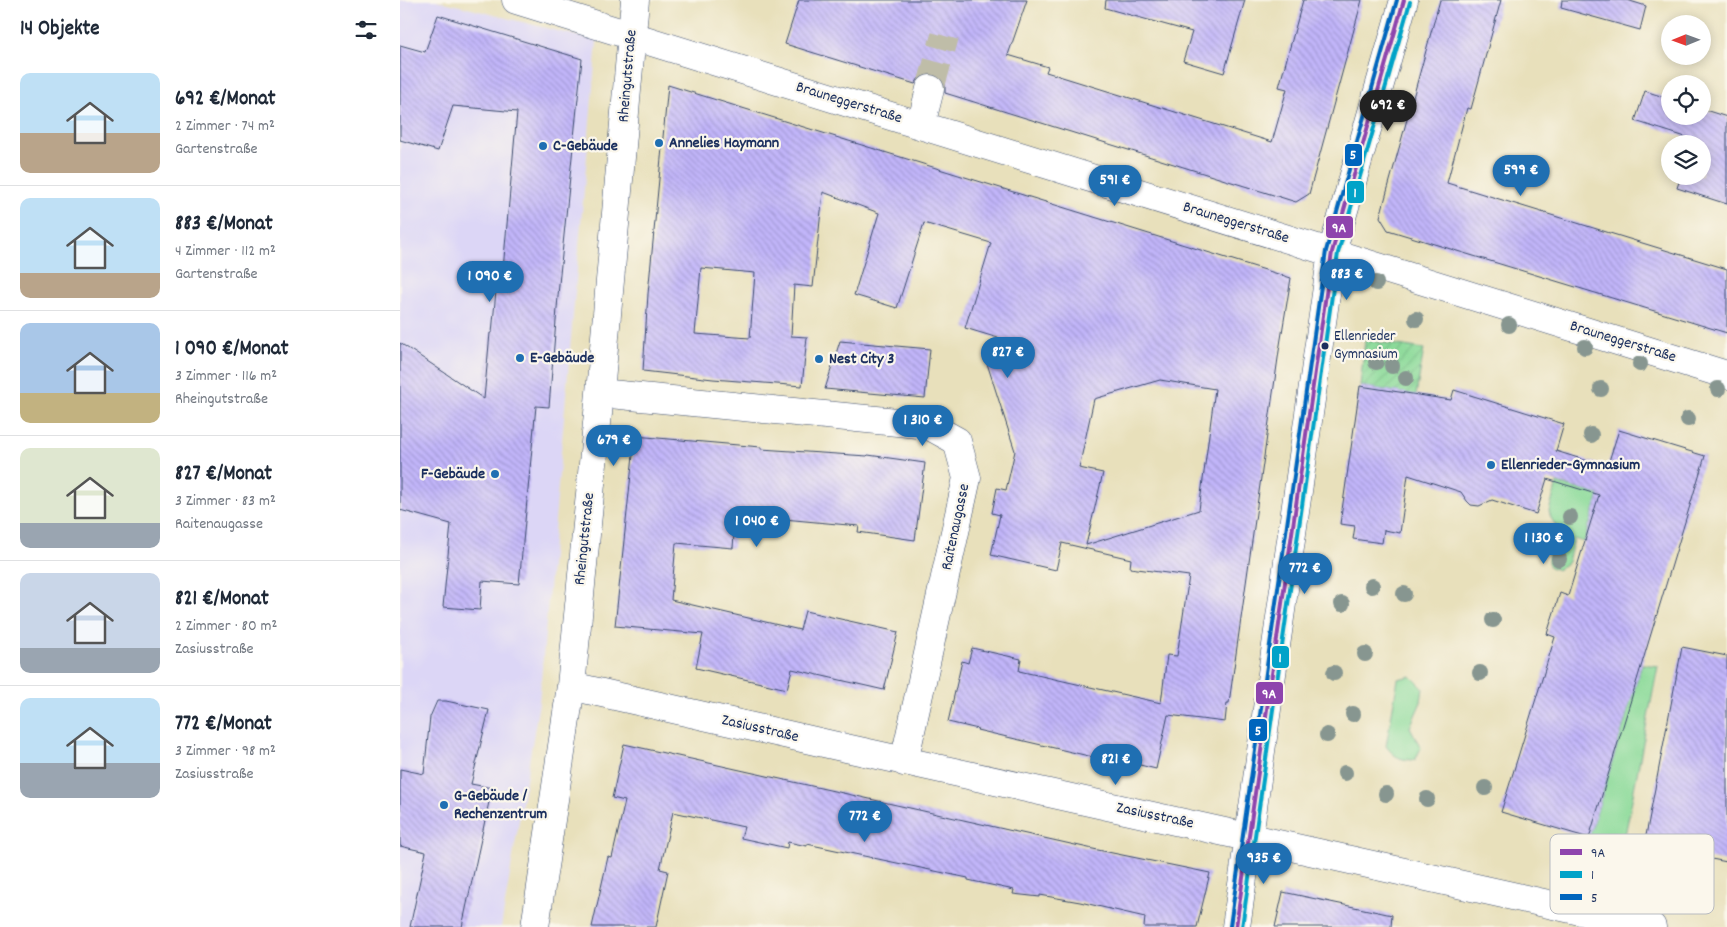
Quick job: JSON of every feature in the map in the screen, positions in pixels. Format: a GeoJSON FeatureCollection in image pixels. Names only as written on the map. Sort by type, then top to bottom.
{"type":"FeatureCollection","features":[{"type":"Feature","properties":{"kind":"street","name":"Brauneggerstraße"},"geometry":{"type":"LineString","coordinates":[[516,0],[1727,375]]}},
{"type":"Feature","properties":{"kind":"street","name":"Rheingutstraße"},"geometry":{"type":"LineString","coordinates":[[535,927],[571,686],[600,393],[635,0]]}},
{"type":"Feature","properties":{"kind":"street"},"geometry":{"type":"LineString","coordinates":[[1236,927],[1332,252],[1404,0]]}},
{"type":"Feature","properties":{"kind":"street"},"geometry":{"type":"LineString","coordinates":[[921,125],[930,89]]}},
{"type":"Feature","properties":{"kind":"street","name":"Raitenaugasse"},"geometry":{"type":"LineString","coordinates":[[600,393],[928,425],[957,441],[967,478],[904,762]]}},
{"type":"Feature","properties":{"kind":"street","name":"Zasiusstraße"},"geometry":{"type":"LineString","coordinates":[[571,686],[904,762],[1249,836],[1550,904]]}},
{"type":"Feature","properties":{"kind":"street","name":"Zasiusstraße"},"geometry":{"type":"LineString","coordinates":[[1594,914],[1652,927]]}},
{"type":"Feature","properties":{"kind":"shaded area"},"geometry":{"type":"Polygon","coordinates":[[[400,0],[436,0],[597,41],[539,703],[501,927],[400,927],[400,0]]]}},
{"type":"Feature","properties":{"kind":"green space"},"geometry":{"type":"Polygon","coordinates":[[[1365,340],[1424,349],[1416,395],[1360,386],[1365,340]]]}},
{"type":"Feature","properties":{"kind":"green space"},"geometry":{"type":"Polygon","coordinates":[[[1557,483],[1599,495],[1584,542],[1574,539],[1568,562],[1558,570],[1550,567],[1548,562],[1549,551],[1556,546],[1560,532],[1549,511],[1557,483]]]}},
{"type":"Feature","properties":{"kind":"green space"},"geometry":{"type":"Polygon","coordinates":[[[1642,664],[1658,666],[1625,834],[1590,834],[1642,664]]]}},
{"type":"Feature","properties":{"kind":"green space"},"geometry":{"type":"Polygon","coordinates":[[[1411,676],[1423,688],[1421,702],[1410,727],[1421,748],[1415,760],[1406,760],[1399,758],[1386,746],[1398,679],[1411,676]]]}},
{"type":"Feature","properties":{"kind":"building"},"geometry":{"type":"Polygon","coordinates":[[[799,0],[1027,0],[1008,55],[1048,67],[1046,72],[1272,142],[1287,89],[1279,87],[1303,0],[1362,0],[1309,194],[1296,202],[945,93],[945,84],[941,78],[934,74],[925,74],[915,84],[785,44],[799,0]]]}},
{"type":"Feature","properties":{"kind":"building"},"geometry":{"type":"Polygon","coordinates":[[[1106,0],[1245,0],[1224,73],[1183,61],[1192,32],[1105,8],[1106,0]]]}},
{"type":"Feature","properties":{"kind":"building"},"geometry":{"type":"Polygon","coordinates":[[[1440,0],[1501,0],[1471,109],[1467,108],[1447,183],[1727,269],[1727,333],[1388,230],[1380,217],[1440,0]]]}},
{"type":"Feature","properties":{"kind":"building"},"geometry":{"type":"Polygon","coordinates":[[[1562,0],[1627,0],[1646,6],[1640,30],[1561,8],[1562,0]]]}},
{"type":"Feature","properties":{"kind":"building"},"geometry":{"type":"Polygon","coordinates":[[[438,15],[582,59],[559,284],[549,407],[536,406],[519,584],[482,581],[480,610],[443,607],[451,524],[400,510],[400,343],[484,399],[496,291],[501,292],[517,112],[453,106],[438,151],[400,140],[400,45],[425,52],[438,15]]]}},
{"type":"Feature","properties":{"kind":"building"},"geometry":{"type":"Polygon","coordinates":[[[668,85],[1291,278],[1225,722],[1168,715],[1156,769],[1124,761],[1123,764],[948,722],[962,661],[968,663],[972,648],[1021,659],[1019,671],[1161,703],[1167,655],[1177,656],[1189,576],[1130,568],[1131,559],[1062,543],[1056,570],[991,555],[1000,515],[992,513],[997,488],[1006,490],[1015,451],[984,354],[1005,356],[1008,341],[965,328],[991,243],[924,223],[897,308],[854,295],[879,213],[823,192],[813,287],[794,285],[791,336],[807,337],[802,386],[643,371],[648,294],[668,85]],[[701,268],[695,334],[750,338],[755,273],[701,268]],[[1160,380],[1094,399],[1079,468],[1103,473],[1086,545],[1199,510],[1215,389],[1160,380]]]}},
{"type":"Feature","properties":{"kind":"building"},"geometry":{"type":"Polygon","coordinates":[[[1645,91],[1661,96],[1661,125],[1711,125],[1711,112],[1727,117],[1727,204],[1677,188],[1678,185],[1711,185],[1711,135],[1679,135],[1635,121],[1645,91]]]}},
{"type":"Feature","properties":{"kind":"building"},"geometry":{"type":"Polygon","coordinates":[[[840,341],[930,349],[925,398],[825,389],[840,341]]]}},
{"type":"Feature","properties":{"kind":"building"},"geometry":{"type":"Polygon","coordinates":[[[1360,386],[1451,400],[1454,390],[1564,424],[1556,451],[1607,467],[1619,430],[1705,456],[1590,834],[1575,834],[1501,812],[1555,637],[1547,634],[1560,593],[1568,596],[1599,495],[1547,479],[1536,514],[1492,500],[1479,506],[1471,505],[1461,492],[1408,475],[1400,533],[1384,530],[1382,543],[1353,539],[1355,526],[1340,524],[1360,386]]]}},
{"type":"Feature","properties":{"kind":"building"},"geometry":{"type":"Polygon","coordinates":[[[635,436],[761,447],[761,449],[868,455],[925,463],[915,540],[858,532],[859,526],[773,518],[773,523],[735,520],[733,548],[676,543],[671,600],[800,630],[805,611],[898,632],[884,690],[792,669],[787,689],[696,668],[703,634],[615,626],[635,436]]]}},
{"type":"Feature","properties":{"kind":"building"},"geometry":{"type":"Polygon","coordinates":[[[1682,647],[1727,656],[1727,862],[1714,859],[1714,834],[1646,834],[1682,647]]]}},
{"type":"Feature","properties":{"kind":"building","name":"G-Gebäude / Rechenzentrum"},"geometry":{"type":"Polygon","coordinates":[[[437,701],[446,701],[489,710],[471,784],[492,788],[462,927],[410,927],[426,852],[400,846],[400,769],[424,774],[430,717],[437,701]]]}},
{"type":"Feature","properties":{"kind":"building"},"geometry":{"type":"Polygon","coordinates":[[[624,744],[1093,849],[1210,873],[1197,927],[1144,927],[1145,917],[1040,895],[1040,897],[1013,894],[1014,890],[968,880],[968,878],[807,844],[807,846],[788,842],[787,848],[741,838],[744,827],[673,812],[660,869],[668,871],[656,927],[592,927],[608,857],[612,858],[625,801],[612,798],[624,744]]]}},
{"type":"Feature","properties":{"kind":"building"},"geometry":{"type":"Polygon","coordinates":[[[1283,892],[1392,915],[1391,927],[1275,927],[1283,892]]]}},
{"type":"Feature","properties":{"kind":"tunnel"},"geometry":{"type":"LineString","coordinates":[[930,89],[945,36]]}},
{"type":"Feature","properties":{"kind":"transit line","name":"5"},"geometry":{"type":"LineString","coordinates":[[1230,926],[1326,251],[1397,0]]}},
{"type":"Feature","properties":{"kind":"transit line","name":"9A"},"geometry":{"type":"LineString","coordinates":[[1236,927],[1332,252],[1404,0]]}},
{"type":"Feature","properties":{"kind":"transit line","name":"1"},"geometry":{"type":"LineString","coordinates":[[1242,927],[1338,253],[1410,2]]}},
{"type":"Feature","properties":{"kind":"place","name":"Annelies Haymann"},"geometry":{"type":"Point","coordinates":[659,143]}},
{"type":"Feature","properties":{"kind":"place","name":"C-Gebäude"},"geometry":{"type":"Point","coordinates":[543,146]}},
{"type":"Feature","properties":{"kind":"place","name":"Ellenrieder Gymnasium"},"geometry":{"type":"Point","coordinates":[1325,346]}},
{"type":"Feature","properties":{"kind":"place","name":"E-Gebäude"},"geometry":{"type":"Point","coordinates":[520,358]}},
{"type":"Feature","properties":{"kind":"place","name":"Nest City 3"},"geometry":{"type":"Point","coordinates":[819,359]}},
{"type":"Feature","properties":{"kind":"place","name":"Ellenrieder-Gymnasium"},"geometry":{"type":"Point","coordinates":[1491,465]}},
{"type":"Feature","properties":{"kind":"place","name":"F-Gebäude"},"geometry":{"type":"Point","coordinates":[495,474]}},
{"type":"Feature","properties":{"kind":"place","name":"G-Gebäude / Rechenzentrum"},"geometry":{"type":"Point","coordinates":[444,805]}}]}
